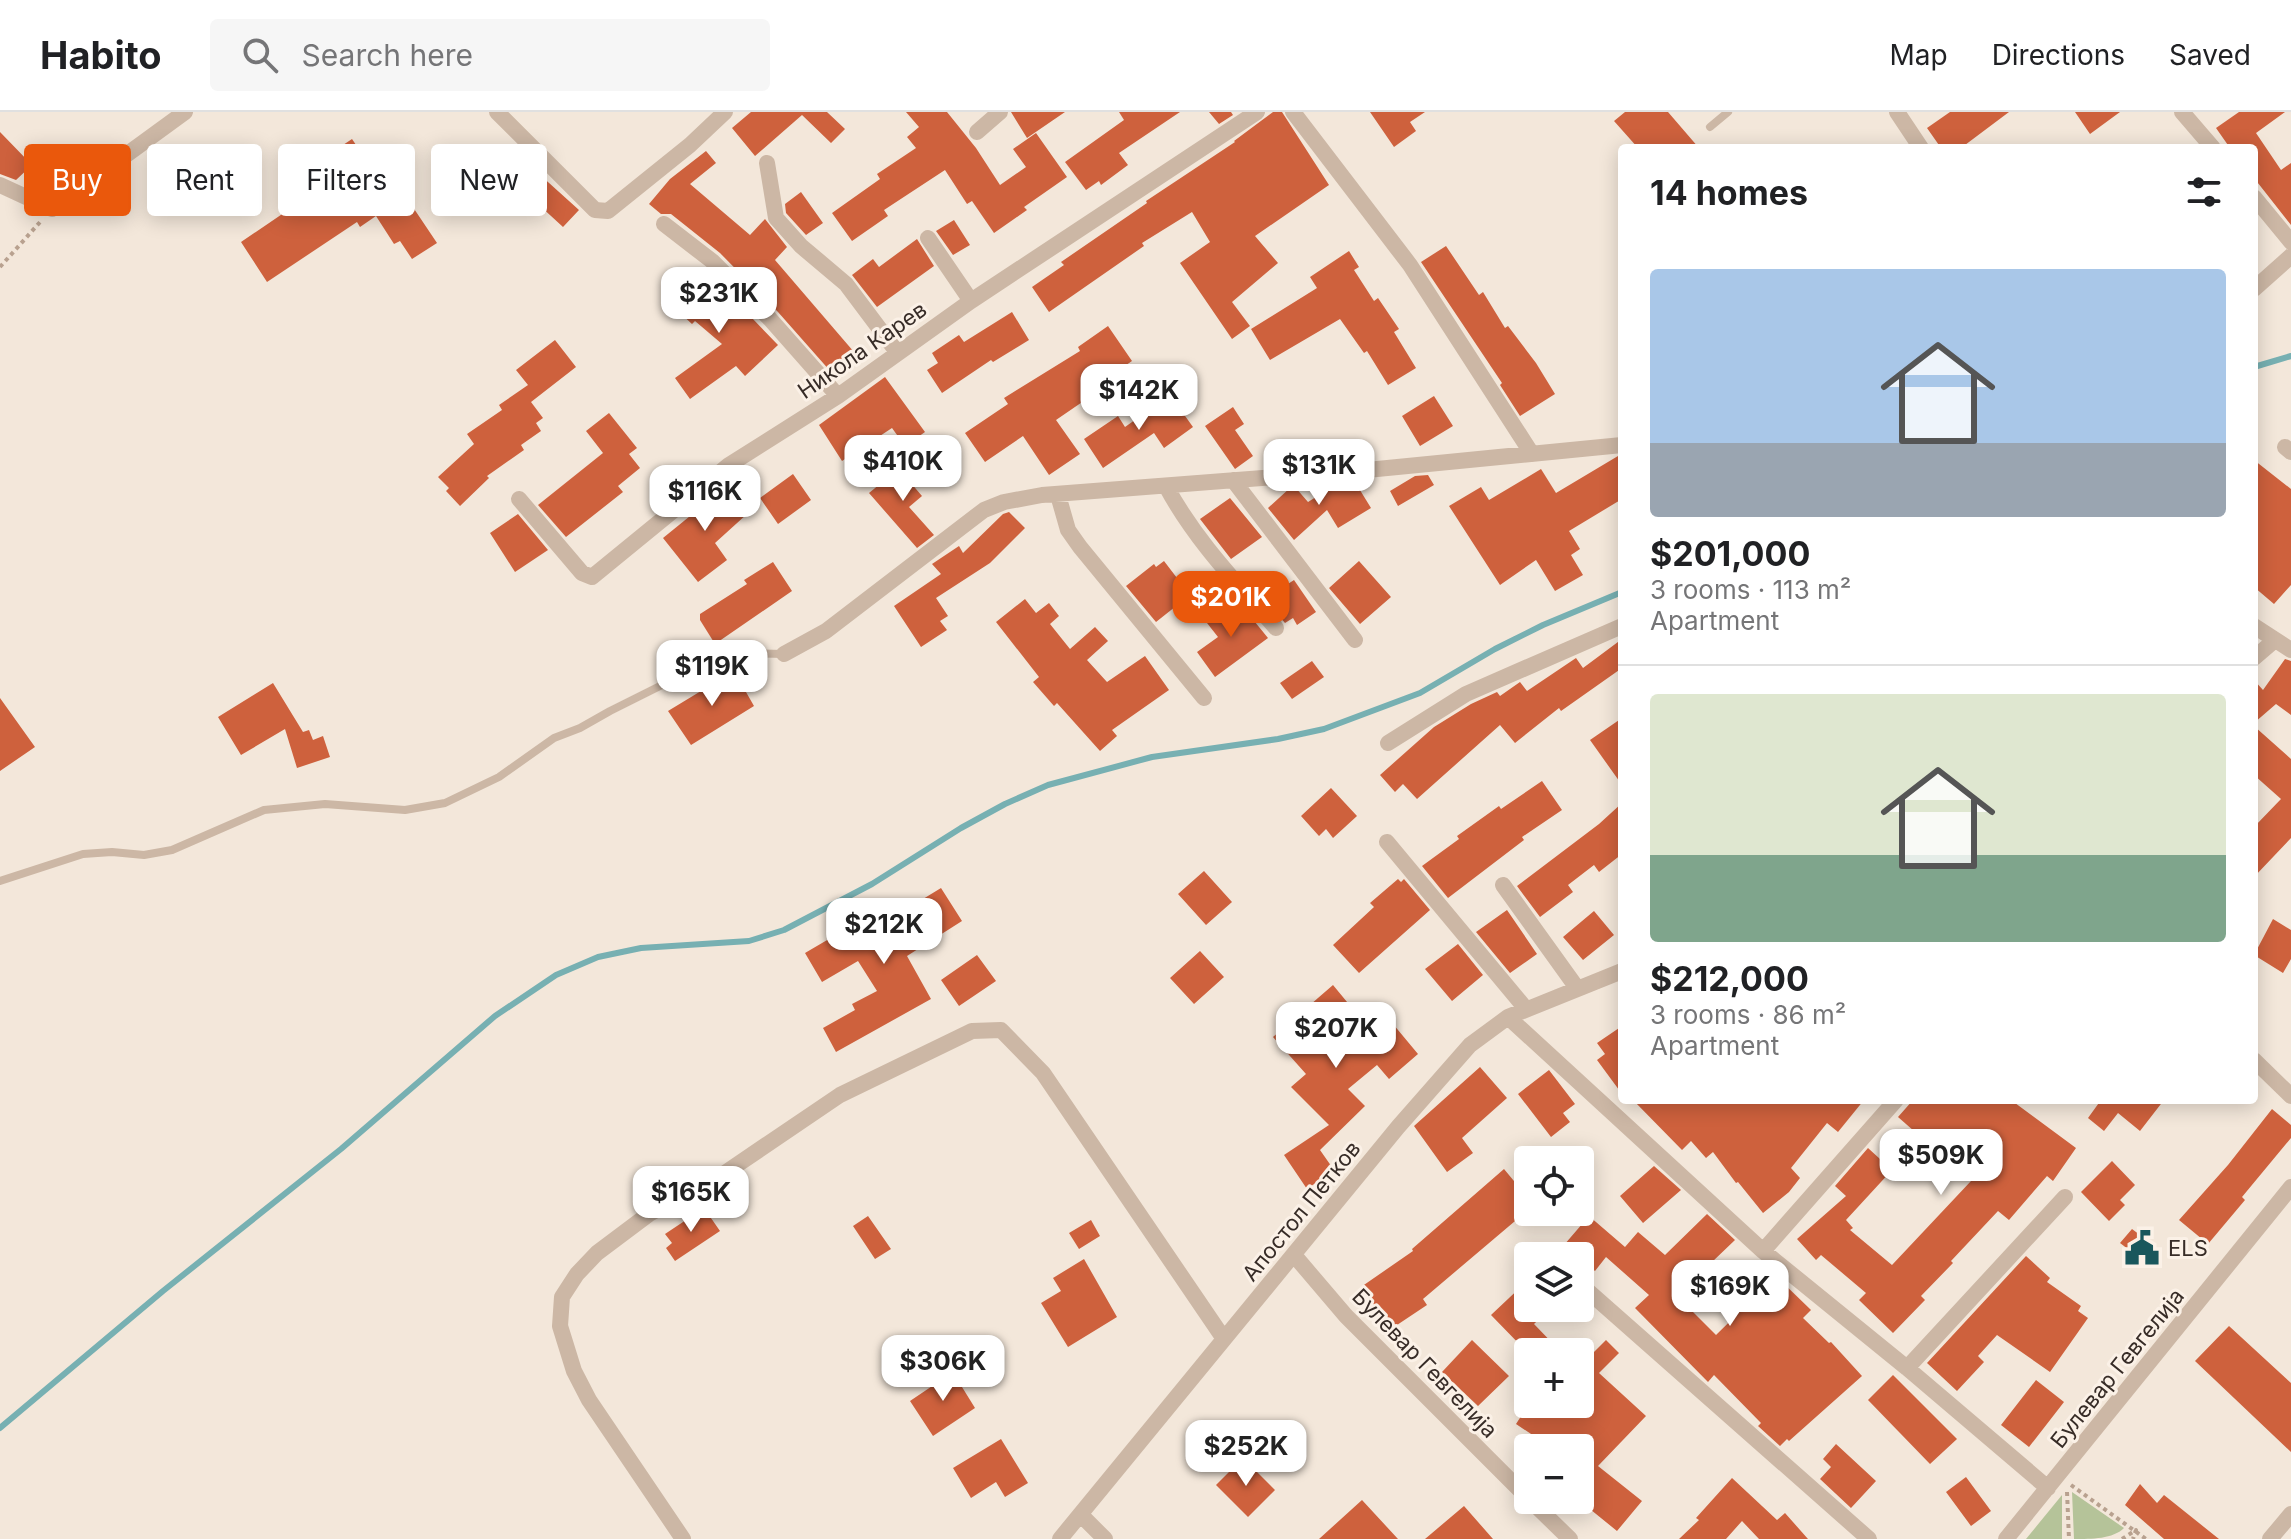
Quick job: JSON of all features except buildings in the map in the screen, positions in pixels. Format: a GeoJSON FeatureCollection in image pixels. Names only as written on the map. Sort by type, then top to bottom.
{"type":"FeatureCollection","features":[{"type":"Feature","properties":{"kind":"street"},"geometry":{"type":"LineString","coordinates":[[131,151],[185,112]]}},
{"type":"Feature","properties":{"kind":"street"},"geometry":{"type":"LineString","coordinates":[[497,112],[595,210],[608,211],[690,145],[725,112]]}},
{"type":"Feature","properties":{"kind":"street"},"geometry":{"type":"LineString","coordinates":[[977,132],[998,112]]}},
{"type":"Feature","properties":{"kind":"street","name":"Никола Карев"},"geometry":{"type":"LineString","coordinates":[[519,499],[582,573],[592,577],[729,465],[838,396],[971,301],[1257,112]]}},
{"type":"Feature","properties":{"kind":"street"},"geometry":{"type":"LineString","coordinates":[[1293,112],[1410,265],[1532,454]]}},
{"type":"Feature","properties":{"kind":"street"},"geometry":{"type":"LineString","coordinates":[[1897,112],[1918,144]]}},
{"type":"Feature","properties":{"kind":"street"},"geometry":{"type":"LineString","coordinates":[[2187,114],[2210,144]]}},
{"type":"Feature","properties":{"kind":"street"},"geometry":{"type":"LineString","coordinates":[[767,163],[776,218],[801,246],[846,284],[897,352]]}},
{"type":"Feature","properties":{"kind":"street"},"geometry":{"type":"LineString","coordinates":[[0,185],[24,196]]}},
{"type":"Feature","properties":{"kind":"street"},"geometry":{"type":"LineString","coordinates":[[2258,202],[2291,242]]}},
{"type":"Feature","properties":{"kind":"street"},"geometry":{"type":"LineString","coordinates":[[664,224],[712,261],[770,319],[838,396]]}},
{"type":"Feature","properties":{"kind":"street"},"geometry":{"type":"LineString","coordinates":[[928,238],[971,301]]}},
{"type":"Feature","properties":{"kind":"street"},"geometry":{"type":"LineString","coordinates":[[2258,285],[2291,256]]}},
{"type":"Feature","properties":{"kind":"street"},"geometry":{"type":"LineString","coordinates":[[784,654],[826,631],[984,510],[1004,502],[1618,445]]}},
{"type":"Feature","properties":{"kind":"street"},"geometry":{"type":"LineString","coordinates":[[1233,480],[1355,640]]}},
{"type":"Feature","properties":{"kind":"street"},"geometry":{"type":"LineString","coordinates":[[1166,486],[1206,549],[1276,628]]}},
{"type":"Feature","properties":{"kind":"street"},"geometry":{"type":"LineString","coordinates":[[1058,495],[1068,530],[1080,547],[1204,698]]}},
{"type":"Feature","properties":{"kind":"street"},"geometry":{"type":"LineString","coordinates":[[1388,743],[1466,694],[1618,628]]}},
{"type":"Feature","properties":{"kind":"street"},"geometry":{"type":"LineString","coordinates":[[2258,629],[2291,650]]}},
{"type":"Feature","properties":{"kind":"street"},"geometry":{"type":"LineString","coordinates":[[2258,655],[2275,640]]}},
{"type":"Feature","properties":{"kind":"street"},"geometry":{"type":"LineString","coordinates":[[1387,842],[1526,1009]]}},
{"type":"Feature","properties":{"kind":"street"},"geometry":{"type":"LineString","coordinates":[[1503,885],[1577,988]]}},
{"type":"Feature","properties":{"kind":"street","name":"Апостол Петков"},"geometry":{"type":"LineString","coordinates":[[1060,1539],[1470,1045],[1508,1017],[1618,973]]}},
{"type":"Feature","properties":{"kind":"street"},"geometry":{"type":"LineString","coordinates":[[1508,1017],[1763,1251],[2048,1488]]}},
{"type":"Feature","properties":{"kind":"street"},"geometry":{"type":"LineString","coordinates":[[683,1539],[589,1400],[579,1380],[560,1326],[562,1297],[577,1274],[597,1253],[649,1214],[719,1177],[840,1095],[972,1031],[1001,1030],[1043,1073],[1224,1339]]}},
{"type":"Feature","properties":{"kind":"street"},"geometry":{"type":"LineString","coordinates":[[2258,1064],[2291,1096]]}},
{"type":"Feature","properties":{"kind":"street"},"geometry":{"type":"LineString","coordinates":[[1763,1251],[1892,1104]]}},
{"type":"Feature","properties":{"kind":"street","name":"Булевар Гевгелија"},"geometry":{"type":"LineString","coordinates":[[2006,1539],[2291,1187]]}},
{"type":"Feature","properties":{"kind":"street"},"geometry":{"type":"LineString","coordinates":[[1907,1368],[2065,1197]]}},
{"type":"Feature","properties":{"kind":"street","name":"Булевар Гевгелија"},"geometry":{"type":"LineString","coordinates":[[1294,1255],[1346,1316],[1514,1484]]}},
{"type":"Feature","properties":{"kind":"street"},"geometry":{"type":"LineString","coordinates":[[1594,1296],[1869,1539]]}},
{"type":"Feature","properties":{"kind":"street","name":"Булевар Гевгелија"},"geometry":{"type":"LineString","coordinates":[[1544,1514],[1570,1539]]}},
{"type":"Feature","properties":{"kind":"street"},"geometry":{"type":"LineString","coordinates":[[2270,1539],[2291,1514]]}},
{"type":"Feature","properties":{"kind":"street"},"geometry":{"type":"LineString","coordinates":[[1081,1515],[1105,1539]]}},
{"type":"Feature","properties":{"kind":"lane"},"geometry":{"type":"LineString","coordinates":[[1710,127],[1728,112]]}},
{"type":"Feature","properties":{"kind":"lane"},"geometry":{"type":"LineString","coordinates":[[0,881],[83,854],[112,852],[144,855],[172,850],[264,810],[325,804],[405,810],[445,803],[499,777],[554,738],[580,728],[706,663],[741,653],[784,654]]}},
{"type":"Feature","properties":{"kind":"path"},"geometry":{"type":"LineString","coordinates":[[0,267],[46,216]]}},
{"type":"Feature","properties":{"kind":"path"},"geometry":{"type":"LineString","coordinates":[[2069,1539],[2066,1481],[2146,1539]]}},
{"type":"Feature","properties":{"kind":"path"},"geometry":{"type":"LineString","coordinates":[[2122,1539],[2136,1530]]}},
{"type":"Feature","properties":{"kind":"path"},"geometry":{"type":"LineString","coordinates":[[2133,1539],[2136,1530]]}},
{"type":"Feature","properties":{"kind":"green space"},"geometry":{"type":"Polygon","coordinates":[[[2072,1492],[2124,1528],[2108,1536],[2074,1539],[2072,1492]]]}},
{"type":"Feature","properties":{"kind":"green space"},"geometry":{"type":"Polygon","coordinates":[[[2062,1495],[2062,1539],[2026,1539],[2062,1495]]]}},
{"type":"Feature","properties":{"kind":"waterway"},"geometry":{"type":"LineString","coordinates":[[2258,366],[2291,356]]}},
{"type":"Feature","properties":{"kind":"waterway"},"geometry":{"type":"LineString","coordinates":[[0,1428],[163,1291],[341,1149],[495,1016],[556,975],[598,957],[641,948],[749,941],[784,930],[872,884],[961,828],[1048,785],[1152,757],[1278,739],[1324,729],[1420,693],[1495,649],[1618,594]]}},
{"type":"Feature","properties":{"kind":"place","name":"ELS"},"geometry":{"type":"Point","coordinates":[2142,1248]}}]}
